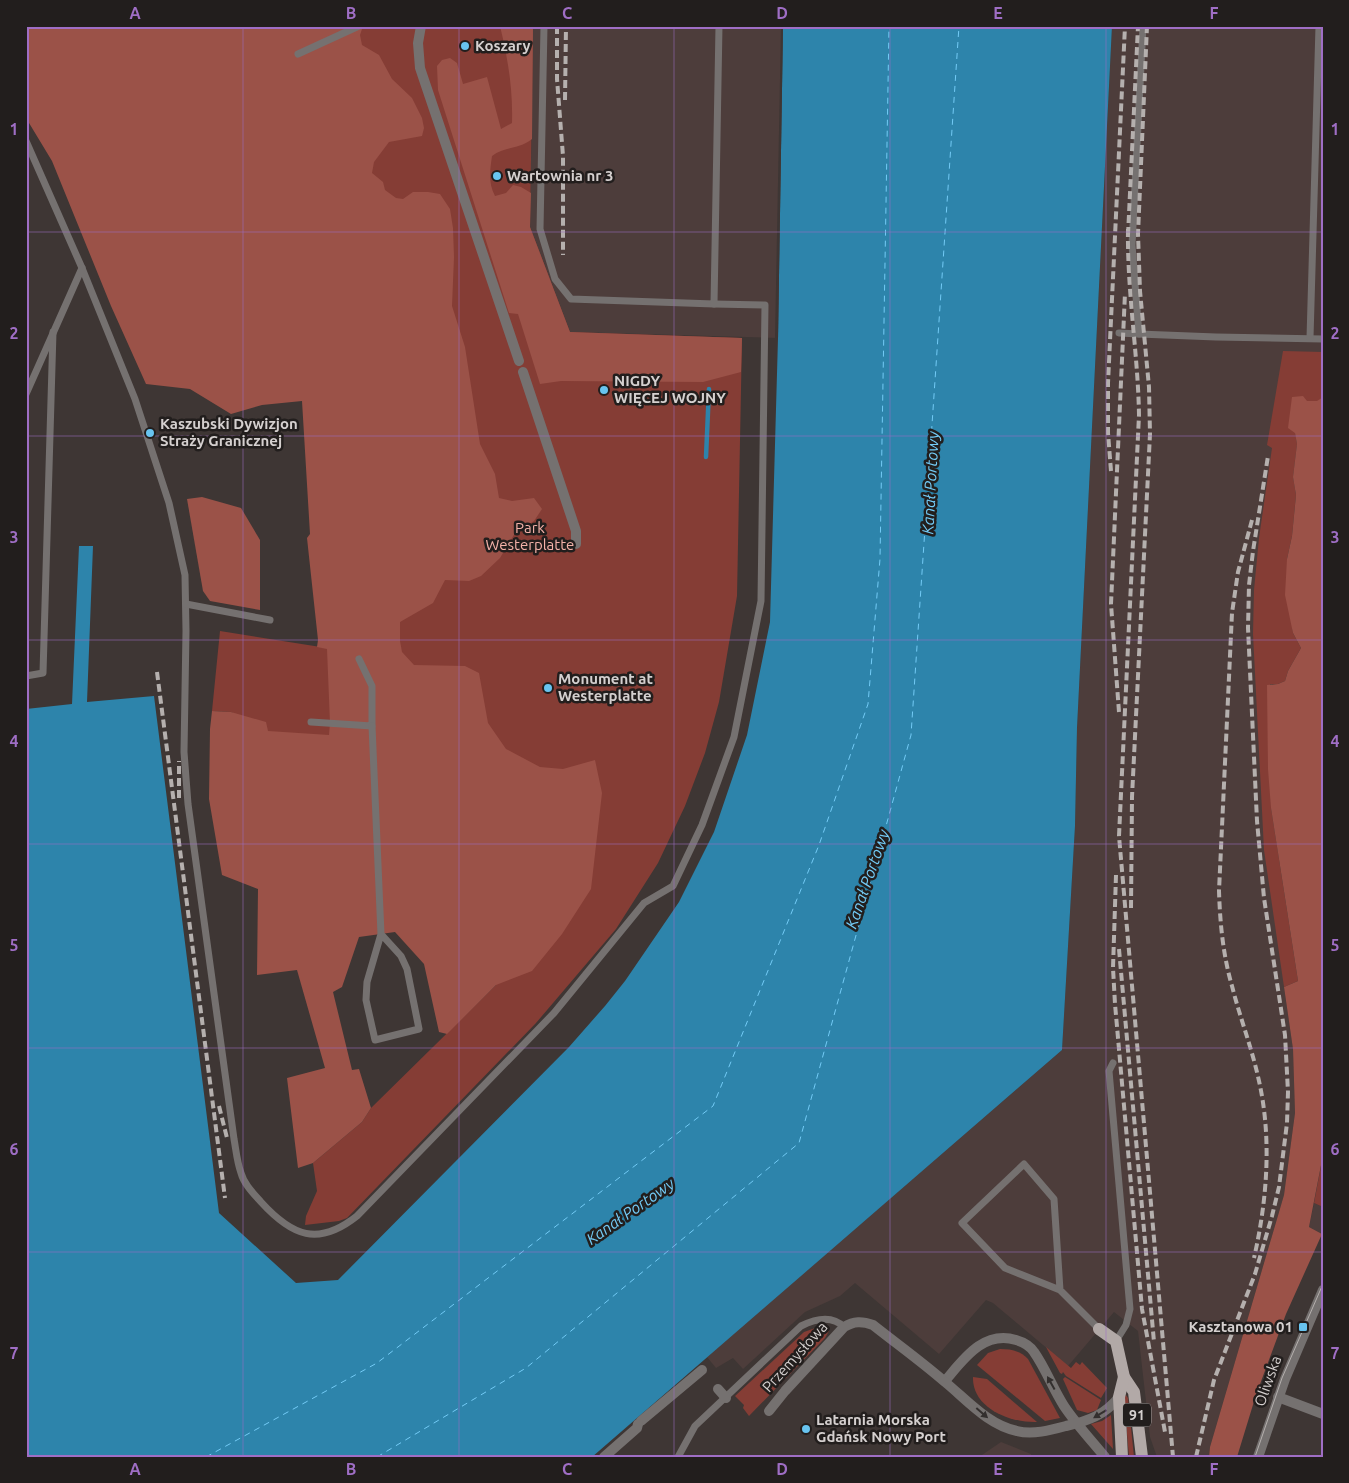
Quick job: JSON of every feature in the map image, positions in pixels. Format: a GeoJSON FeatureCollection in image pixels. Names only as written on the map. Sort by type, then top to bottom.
{"type":"FeatureCollection","features":[{"type":"Feature","properties":{"kind":"main road"},"geometry":{"type":"LineString","coordinates":[[1099,1329],[1116,1341]]}},
{"type":"Feature","properties":{"kind":"main road","name":"91"},"geometry":{"type":"LineString","coordinates":[[1116,1341],[1124,1377],[1134,1392],[1142,1457]]}},
{"type":"Feature","properties":{"kind":"main road"},"geometry":{"type":"LineString","coordinates":[[1122,1457],[1119,1397],[1124,1377]]}},
{"type":"Feature","properties":{"kind":"street"},"geometry":{"type":"LineString","coordinates":[[421,26],[418,42],[420,68],[519,361]]}},
{"type":"Feature","properties":{"kind":"street"},"geometry":{"type":"LineString","coordinates":[[523,372],[576,531],[576,544]]}},
{"type":"Feature","properties":{"kind":"street","name":"Oliwska"},"geometry":{"type":"LineString","coordinates":[[1258,1457],[1278,1397],[1323,1290]]}},
{"type":"Feature","properties":{"kind":"street","name":"Przemysłowa"},"geometry":{"type":"LineString","coordinates":[[769,1411],[844,1327],[858,1322],[866,1322],[873,1325],[945,1381],[989,1420],[1017,1431],[1047,1430],[1078,1424],[1103,1413],[1119,1397]]}},
{"type":"Feature","properties":{"kind":"street"},"geometry":{"type":"LineString","coordinates":[[945,1381],[971,1352],[989,1340],[1009,1338],[1024,1342],[1034,1352],[1064,1406],[1105,1457]]}},
{"type":"Feature","properties":{"kind":"street"},"geometry":{"type":"LineString","coordinates":[[604,1457],[637,1428],[640,1422],[702,1370]]}},
{"type":"Feature","properties":{"kind":"street"},"geometry":{"type":"LineString","coordinates":[[718,1388],[726,1398]]}},
{"type":"Feature","properties":{"kind":"street"},"geometry":{"type":"LineString","coordinates":[[1278,1397],[1323,1414]]}},
{"type":"Feature","properties":{"kind":"lane"},"geometry":{"type":"LineString","coordinates":[[298,54],[359,26]]}},
{"type":"Feature","properties":{"kind":"lane"},"geometry":{"type":"LineString","coordinates":[[26,141],[82,268],[135,399],[169,503],[185,575],[184,752],[188,804],[222,1055],[241,1174],[250,1190],[273,1216],[303,1233],[312,1235],[323,1234],[342,1228],[357,1216],[554,1013],[644,903],[673,886],[702,825],[734,737],[761,601],[765,305],[571,299],[555,280],[540,229],[544,26]]}},
{"type":"Feature","properties":{"kind":"lane"},"geometry":{"type":"LineString","coordinates":[[714,304],[719,26]]}},
{"type":"Feature","properties":{"kind":"lane"},"geometry":{"type":"LineString","coordinates":[[1139,334],[1132,245],[1143,26]]}},
{"type":"Feature","properties":{"kind":"lane"},"geometry":{"type":"LineString","coordinates":[[1310,338],[1319,26]]}},
{"type":"Feature","properties":{"kind":"lane"},"geometry":{"type":"LineString","coordinates":[[26,394],[82,268]]}},
{"type":"Feature","properties":{"kind":"lane"},"geometry":{"type":"LineString","coordinates":[[26,676],[43,673],[53,332]]}},
{"type":"Feature","properties":{"kind":"lane"},"geometry":{"type":"LineString","coordinates":[[1119,333],[1323,339]]}},
{"type":"Feature","properties":{"kind":"lane"},"geometry":{"type":"LineString","coordinates":[[186,604],[270,620]]}},
{"type":"Feature","properties":{"kind":"lane"},"geometry":{"type":"LineString","coordinates":[[360,659],[372,686],[381,934],[366,982],[366,1000],[375,1040],[419,1029],[407,969],[401,956],[381,934]]}},
{"type":"Feature","properties":{"kind":"lane"},"geometry":{"type":"LineString","coordinates":[[311,722],[372,726]]}},
{"type":"Feature","properties":{"kind":"lane"},"geometry":{"type":"LineString","coordinates":[[1113,1063],[1109,1071],[1130,1309],[1126,1325],[1116,1341]]}},
{"type":"Feature","properties":{"kind":"lane"},"geometry":{"type":"LineString","coordinates":[[1060,1290],[1054,1199],[1024,1164],[962,1223],[1005,1268],[1060,1290],[1099,1329]]}},
{"type":"Feature","properties":{"kind":"lane"},"geometry":{"type":"LineString","coordinates":[[678,1457],[695,1426],[801,1326],[818,1320],[832,1320],[844,1327]]}},
{"type":"Feature","properties":{"kind":"shaded area"},"geometry":{"type":"Polygon","coordinates":[[[26,26],[363,26],[360,35],[362,45],[379,55],[392,79],[412,98],[422,118],[424,128],[422,136],[389,142],[374,162],[372,173],[383,182],[385,190],[396,198],[403,199],[413,192],[440,194],[450,209],[454,257],[452,306],[465,347],[480,444],[495,474],[499,498],[512,501],[534,498],[542,509],[534,521],[515,533],[500,558],[481,576],[469,581],[445,580],[433,603],[400,622],[400,641],[402,652],[414,665],[465,666],[479,673],[488,723],[506,749],[540,767],[563,769],[595,760],[602,793],[591,889],[562,934],[532,971],[496,985],[447,1034],[439,1032],[424,964],[395,932],[359,937],[342,987],[333,992],[352,1070],[359,1069],[371,1108],[362,1122],[313,1163],[298,1168],[287,1078],[325,1068],[297,970],[257,975],[258,889],[222,875],[209,799],[212,711],[231,712],[266,722],[268,731],[329,735],[327,649],[317,647],[318,640],[307,538],[310,534],[302,401],[262,405],[231,414],[190,389],[146,384],[111,306],[52,161],[26,118],[26,26]]]}},
{"type":"Feature","properties":{"kind":"shaded area"},"geometry":{"type":"Polygon","coordinates":[[[500,26],[533,26],[532,139],[522,145],[492,156],[491,186],[495,196],[506,193],[513,185],[531,193],[530,227],[570,332],[742,338],[741,372],[703,382],[561,381],[540,384],[518,314],[509,313],[438,90],[437,66],[442,60],[450,58],[457,63],[463,84],[487,77],[501,129],[512,123],[512,98],[500,26]]]}},
{"type":"Feature","properties":{"kind":"shaded area"},"geometry":{"type":"Polygon","coordinates":[[[533,26],[783,26],[778,338],[570,332],[530,227],[533,26]]]}},
{"type":"Feature","properties":{"kind":"shaded area"},"geometry":{"type":"Polygon","coordinates":[[[1112,26],[1323,26],[1323,370],[1269,606],[1284,987],[1293,1049],[1295,1113],[1284,1195],[1210,1447],[1209,1457],[1157,1457],[1150,1437],[1138,1331],[1114,1312],[1068,1366],[993,1303],[986,1300],[939,1354],[855,1283],[840,1296],[805,1312],[743,1369],[733,1358],[716,1368],[707,1357],[1062,1050],[1075,826],[1077,728],[1112,26]]]}},
{"type":"Feature","properties":{"kind":"shaded area"},"geometry":{"type":"Polygon","coordinates":[[[1303,396],[1307,401],[1317,401],[1323,397],[1323,1155],[1309,1227],[1322,1234],[1286,1314],[1256,1395],[1237,1457],[1209,1457],[1210,1447],[1284,1195],[1295,1113],[1293,1049],[1284,987],[1298,981],[1271,808],[1268,769],[1267,685],[1285,681],[1288,671],[1301,648],[1293,633],[1285,595],[1287,559],[1292,536],[1296,495],[1293,477],[1297,444],[1295,433],[1288,428],[1292,397],[1303,396]]]}},
{"type":"Feature","properties":{"kind":"shaded area"},"geometry":{"type":"Polygon","coordinates":[[[202,497],[241,508],[260,540],[260,610],[210,601],[203,591],[187,499],[202,497]]]}},
{"type":"Feature","properties":{"kind":"shaded area"},"geometry":{"type":"Polygon","coordinates":[[[1314,1203],[1323,1207],[1322,1234],[1309,1227],[1314,1203]]]}},
{"type":"Feature","properties":{"kind":"shaded area"},"geometry":{"type":"Polygon","coordinates":[[[1001,1442],[1031,1454],[1031,1457],[979,1457],[1001,1442]]]}},
{"type":"Feature","properties":{"kind":"green space","name":"Park Westerplatte"},"geometry":{"type":"Polygon","coordinates":[[[296,26],[533,26],[530,227],[570,332],[742,338],[737,596],[719,702],[705,753],[685,806],[658,863],[616,929],[536,1023],[347,1218],[339,1221],[305,1225],[306,1216],[317,1191],[313,1163],[362,1122],[371,1108],[496,985],[268,731],[231,712],[212,711],[220,631],[327,648],[296,26]]]}},
{"type":"Feature","properties":{"kind":"green space"},"geometry":{"type":"Polygon","coordinates":[[[1283,351],[1323,352],[1323,397],[1317,402],[1307,401],[1295,432],[1297,444],[1293,477],[1296,495],[1292,536],[1287,559],[1293,633],[1301,648],[1288,671],[1285,681],[1278,684],[1270,684],[1271,808],[1298,981],[1284,987],[1264,850],[1253,634],[1254,590],[1259,538],[1272,448],[1267,445],[1283,351]]]}},
{"type":"Feature","properties":{"kind":"green space"},"geometry":{"type":"Polygon","coordinates":[[[1323,1155],[1323,1207],[1314,1203],[1323,1155]]]}},
{"type":"Feature","properties":{"kind":"green space"},"geometry":{"type":"Polygon","coordinates":[[[821,1326],[829,1328],[825,1338],[749,1416],[743,1408],[744,1405],[735,1396],[804,1332],[821,1326]]]}},
{"type":"Feature","properties":{"kind":"green space"},"geometry":{"type":"Polygon","coordinates":[[[1046,1347],[1071,1368],[1076,1362],[1080,1365],[1082,1362],[1107,1388],[1101,1398],[1066,1376],[1063,1372],[1062,1374],[1060,1373],[1046,1347]]]}},
{"type":"Feature","properties":{"kind":"green space"},"geometry":{"type":"Polygon","coordinates":[[[1000,1349],[1015,1351],[1028,1359],[1060,1418],[1045,1421],[977,1365],[988,1353],[1000,1349]]]}},
{"type":"Feature","properties":{"kind":"green space"},"geometry":{"type":"Polygon","coordinates":[[[973,1377],[987,1379],[1037,1422],[1015,1420],[994,1412],[979,1397],[974,1388],[973,1377]]]}},
{"type":"Feature","properties":{"kind":"green space"},"geometry":{"type":"Polygon","coordinates":[[[1065,1377],[1101,1400],[1097,1410],[1088,1413],[1077,1410],[1063,1379],[1065,1377]]]}},
{"type":"Feature","properties":{"kind":"green space"},"geometry":{"type":"Polygon","coordinates":[[[1126,1395],[1128,1398],[1134,1457],[1129,1457],[1124,1399],[1126,1395]]]}},
{"type":"Feature","properties":{"kind":"green space"},"geometry":{"type":"Polygon","coordinates":[[[1111,1415],[1113,1449],[1091,1424],[1102,1421],[1111,1415]]]}},
{"type":"Feature","properties":{"kind":"water","name":"Kanał Portowy"},"geometry":{"type":"Polygon","coordinates":[[[783,26],[1112,26],[1077,728],[1075,826],[1062,1050],[592,1457],[26,1457],[26,709],[72,704],[79,546],[93,546],[87,702],[154,696],[219,1213],[296,1283],[338,1280],[569,1047],[605,1006],[625,981],[679,902],[714,832],[747,735],[770,622],[778,338],[783,26]]]}},
{"type":"Feature","properties":{"kind":"pier"},"geometry":{"type":"Polygon","coordinates":[[[781,26],[783,26],[778,338],[775,338],[781,26]]]}},
{"type":"Feature","properties":{"kind":"waterway"},"geometry":{"type":"LineString","coordinates":[[706,457],[709,389]]}},
{"type":"Feature","properties":{"kind":"ferry route"},"geometry":{"type":"LineString","coordinates":[[206,1457],[377,1363],[713,1106],[819,845],[868,704],[880,559],[889,26]]}},
{"type":"Feature","properties":{"kind":"ferry route"},"geometry":{"type":"LineString","coordinates":[[377,1457],[526,1368],[799,1143],[911,735],[959,26]]}},
{"type":"Feature","properties":{"kind":"tram line"},"geometry":{"type":"LineString","coordinates":[[1255,1457],[1282,1378],[1323,1284]]}},
{"type":"Feature","properties":{"kind":"railway"},"geometry":{"type":"LineString","coordinates":[[557,26],[557,79],[563,156],[563,255]]}},
{"type":"Feature","properties":{"kind":"railway"},"geometry":{"type":"LineString","coordinates":[[565,100],[566,26]]}},
{"type":"Feature","properties":{"kind":"railway"},"geometry":{"type":"LineString","coordinates":[[1111,471],[1108,433],[1108,383],[1125,26]]}},
{"type":"Feature","properties":{"kind":"railway"},"geometry":{"type":"LineString","coordinates":[[1128,235],[1138,26]]}},
{"type":"Feature","properties":{"kind":"railway"},"geometry":{"type":"LineString","coordinates":[[1131,908],[1132,797],[1150,434],[1149,387],[1140,291],[1138,234],[1147,26]]}},
{"type":"Feature","properties":{"kind":"railway"},"geometry":{"type":"LineString","coordinates":[[1128,229],[1129,276],[1139,415],[1119,836],[1173,1457]]}},
{"type":"Feature","properties":{"kind":"railway"},"geometry":{"type":"LineString","coordinates":[[1119,712],[1111,604],[1125,293]]}},
{"type":"Feature","properties":{"kind":"railway"},"geometry":{"type":"LineString","coordinates":[[1196,1457],[1214,1380],[1255,1274],[1272,1216],[1279,1187],[1287,1123],[1288,1092],[1285,1035],[1264,898],[1257,821],[1248,628],[1249,585],[1268,456]]}},
{"type":"Feature","properties":{"kind":"railway"},"geometry":{"type":"LineString","coordinates":[[1252,520],[1238,572],[1232,613],[1219,891],[1226,963],[1256,1069],[1266,1125],[1265,1192],[1254,1258]]}},
{"type":"Feature","properties":{"kind":"railway"},"geometry":{"type":"LineString","coordinates":[[157,672],[225,1198]]}},
{"type":"Feature","properties":{"kind":"railway"},"geometry":{"type":"LineString","coordinates":[[179,761],[179,798]]}},
{"type":"Feature","properties":{"kind":"railway"},"geometry":{"type":"LineString","coordinates":[[1116,875],[1113,968],[1115,1004],[1142,1309],[1165,1432]]}},
{"type":"Feature","properties":{"kind":"railway"},"geometry":{"type":"LineString","coordinates":[[1119,949],[1154,1342]]}},
{"type":"Feature","properties":{"kind":"railway"},"geometry":{"type":"LineString","coordinates":[[219,1106],[227,1138]]}},
{"type":"Feature","properties":{"kind":"place","name":"Koszary"},"geometry":{"type":"Point","coordinates":[465,46]}},
{"type":"Feature","properties":{"kind":"place","name":"Wartownia nr 3"},"geometry":{"type":"Point","coordinates":[497,176]}},
{"type":"Feature","properties":{"kind":"place","name":"NIGDY WIĘCEJ WOJNY"},"geometry":{"type":"Point","coordinates":[604,390]}},
{"type":"Feature","properties":{"kind":"place","name":"Kaszubski Dywizjon Straży Granicznej"},"geometry":{"type":"Point","coordinates":[150,433]}},
{"type":"Feature","properties":{"kind":"place","name":"Monument at Westerplatte"},"geometry":{"type":"Point","coordinates":[548,688]}},
{"type":"Feature","properties":{"kind":"place","name":"Kasztanowa 01"},"geometry":{"type":"Point","coordinates":[1303,1327]}},
{"type":"Feature","properties":{"kind":"place","name":"Latarnia Morska Gdańsk Nowy Port"},"geometry":{"type":"Point","coordinates":[806,1429]}}]}
